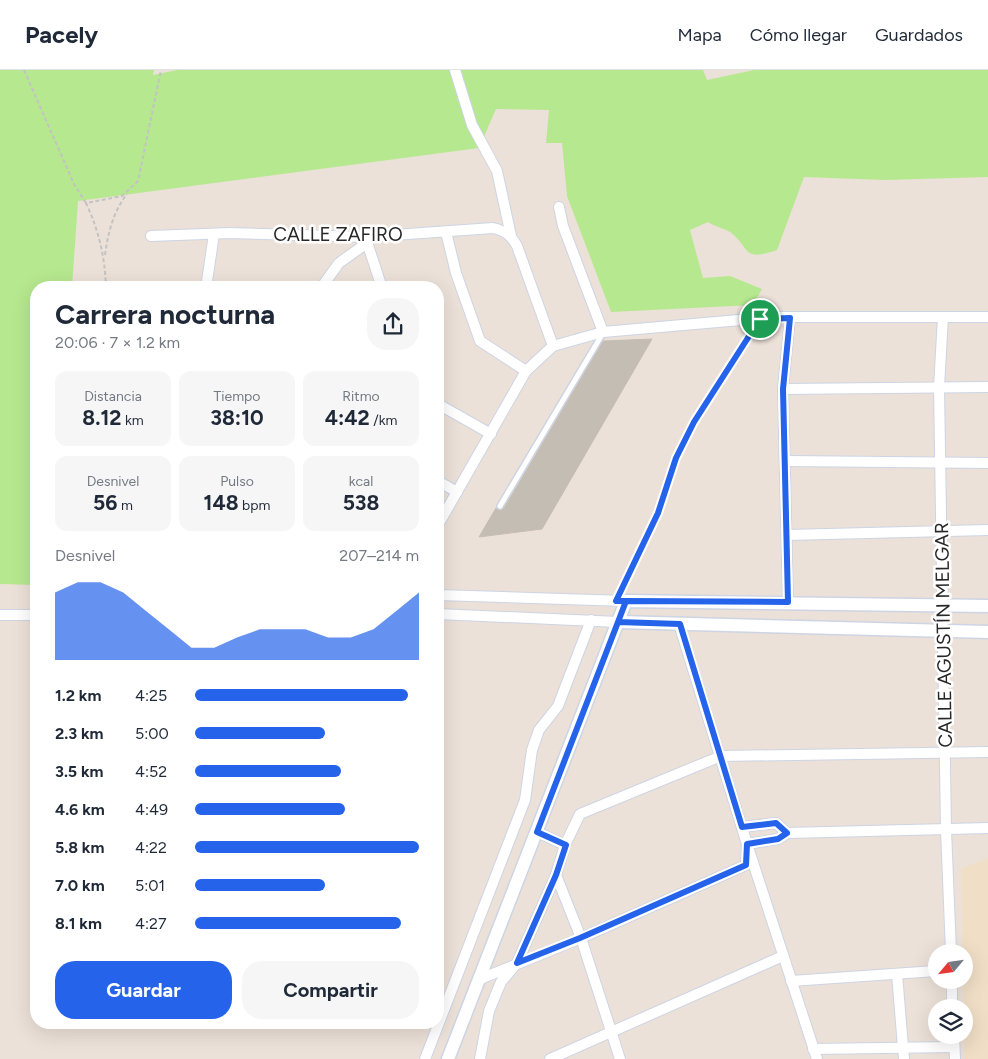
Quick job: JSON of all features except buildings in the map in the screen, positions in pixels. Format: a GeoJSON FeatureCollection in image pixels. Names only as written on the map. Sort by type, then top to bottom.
{"type":"FeatureCollection","features":[{"type":"Feature","properties":{"kind":"street"},"geometry":{"type":"LineString","coordinates":[[455,70],[472,124],[497,171],[514,241],[554,346]]}},
{"type":"Feature","properties":{"kind":"street"},"geometry":{"type":"LineString","coordinates":[[559,207],[563,226],[603,332]]}},
{"type":"Feature","properties":{"kind":"street","name":"CALLE ZAFIRO"},"geometry":{"type":"LineString","coordinates":[[151,236],[214,234],[366,240],[493,228],[503,231],[514,241]]}},
{"type":"Feature","properties":{"kind":"street"},"geometry":{"type":"LineString","coordinates":[[446,232],[456,273],[480,341],[526,371]]}},
{"type":"Feature","properties":{"kind":"street"},"geometry":{"type":"LineString","coordinates":[[207,281],[214,234]]}},
{"type":"Feature","properties":{"kind":"street"},"geometry":{"type":"LineString","coordinates":[[326,281],[339,263],[366,240],[380,281]]}},
{"type":"Feature","properties":{"kind":"street","name":"CALLE AGUSTÍN MELGAR"},"geometry":{"type":"LineString","coordinates":[[943,317],[939,387],[946,830],[951,944]]}},
{"type":"Feature","properties":{"kind":"street"},"geometry":{"type":"LineString","coordinates":[[444,515],[526,371],[554,346],[603,332],[760,319],[988,317]]}},
{"type":"Feature","properties":{"kind":"street"},"geometry":{"type":"LineString","coordinates":[[788,602],[783,389],[790,318]]}},
{"type":"Feature","properties":{"kind":"street"},"geometry":{"type":"LineString","coordinates":[[783,389],[988,387]]}},
{"type":"Feature","properties":{"kind":"street"},"geometry":{"type":"LineString","coordinates":[[444,407],[491,434]]}},
{"type":"Feature","properties":{"kind":"street"},"geometry":{"type":"LineString","coordinates":[[786,461],[988,463]]}},
{"type":"Feature","properties":{"kind":"street"},"geometry":{"type":"LineString","coordinates":[[444,484],[458,492]]}},
{"type":"Feature","properties":{"kind":"street"},"geometry":{"type":"LineString","coordinates":[[787,535],[988,530]]}},
{"type":"Feature","properties":{"kind":"street"},"geometry":{"type":"LineString","coordinates":[[444,595],[621,601],[988,606]]}},
{"type":"Feature","properties":{"kind":"street"},"geometry":{"type":"LineString","coordinates":[[448,1059],[618,622],[621,601]]}},
{"type":"Feature","properties":{"kind":"street"},"geometry":{"type":"LineString","coordinates":[[444,614],[618,622],[988,632]]}},
{"type":"Feature","properties":{"kind":"street"},"geometry":{"type":"LineString","coordinates":[[0,615],[30,615]]}},
{"type":"Feature","properties":{"kind":"street"},"geometry":{"type":"LineString","coordinates":[[444,1010],[525,800],[532,750],[539,730],[558,706],[591,620]]}},
{"type":"Feature","properties":{"kind":"street"},"geometry":{"type":"LineString","coordinates":[[680,624],[747,844],[815,1054],[904,1048],[954,1047],[954,1059]]}},
{"type":"Feature","properties":{"kind":"street"},"geometry":{"type":"LineString","coordinates":[[480,1059],[489,1011],[502,982],[517,963],[556,875],[566,845],[580,814],[721,756],[988,752]]}},
{"type":"Feature","properties":{"kind":"street"},"geometry":{"type":"LineString","coordinates":[[742,827],[776,823],[787,833]]}},
{"type":"Feature","properties":{"kind":"street"},"geometry":{"type":"LineString","coordinates":[[747,844],[778,839],[787,833],[988,828]]}},
{"type":"Feature","properties":{"kind":"street"},"geometry":{"type":"LineString","coordinates":[[537,832],[566,845]]}},
{"type":"Feature","properties":{"kind":"street"},"geometry":{"type":"LineString","coordinates":[[478,980],[580,938],[746,865],[747,844]]}},
{"type":"Feature","properties":{"kind":"street"},"geometry":{"type":"LineString","coordinates":[[556,875],[580,938],[620,1059]]}},
{"type":"Feature","properties":{"kind":"street"},"geometry":{"type":"LineString","coordinates":[[550,1059],[783,956]]}},
{"type":"Feature","properties":{"kind":"street"},"geometry":{"type":"LineString","coordinates":[[791,980],[928,972]]}},
{"type":"Feature","properties":{"kind":"street"},"geometry":{"type":"LineString","coordinates":[[897,974],[904,1059]]}},
{"type":"Feature","properties":{"kind":"street"},"geometry":{"type":"LineString","coordinates":[[425,1059],[437,1029]]}},
{"type":"Feature","properties":{"kind":"lane"},"geometry":{"type":"LineString","coordinates":[[500,506],[603,332]]}},
{"type":"Feature","properties":{"kind":"path"},"geometry":{"type":"LineString","coordinates":[[24,70],[71,176],[94,221],[105,257]]}},
{"type":"Feature","properties":{"kind":"path"},"geometry":{"type":"LineString","coordinates":[[106,281],[105,257],[108,238],[118,206],[138,181],[161,70]]}},
{"type":"Feature","properties":{"kind":"path"},"geometry":{"type":"LineString","coordinates":[[86,203],[113,199],[129,192]]}},
{"type":"Feature","properties":{"kind":"path"},"geometry":{"type":"LineString","coordinates":[[621,601],[658,513],[676,458],[694,422],[760,319]]}},
{"type":"Feature","properties":{"kind":"shaded area"},"geometry":{"type":"Polygon","coordinates":[[[988,858],[988,1059],[965,1059],[965,1044],[973,1044],[973,999],[964,999],[964,989],[973,989],[973,944],[963,944],[961,869],[988,858]]]}},
{"type":"Feature","properties":{"kind":"green space"},"geometry":{"type":"Polygon","coordinates":[[[0,70],[154,70],[153,75],[177,70],[703,70],[707,80],[754,70],[988,70],[988,177],[885,180],[804,177],[777,250],[766,253],[752,254],[748,252],[730,232],[708,222],[690,230],[703,278],[730,276],[762,289],[753,305],[611,312],[567,196],[562,143],[546,143],[549,110],[496,109],[479,148],[78,201],[72,281],[30,281],[30,585],[0,584],[0,70]]]}},
{"type":"Feature","properties":{"kind":"route"},"geometry":{"type":"LineString","coordinates":[[760,319],[694,422],[676,458],[658,513],[616,601],[626,601],[537,832],[566,845],[556,875],[517,963],[580,938],[746,865],[747,844],[778,839],[787,833],[776,823],[742,827],[680,624],[618,622],[626,601],[788,602],[783,389],[790,318],[774,317],[760,319]]}}]}
